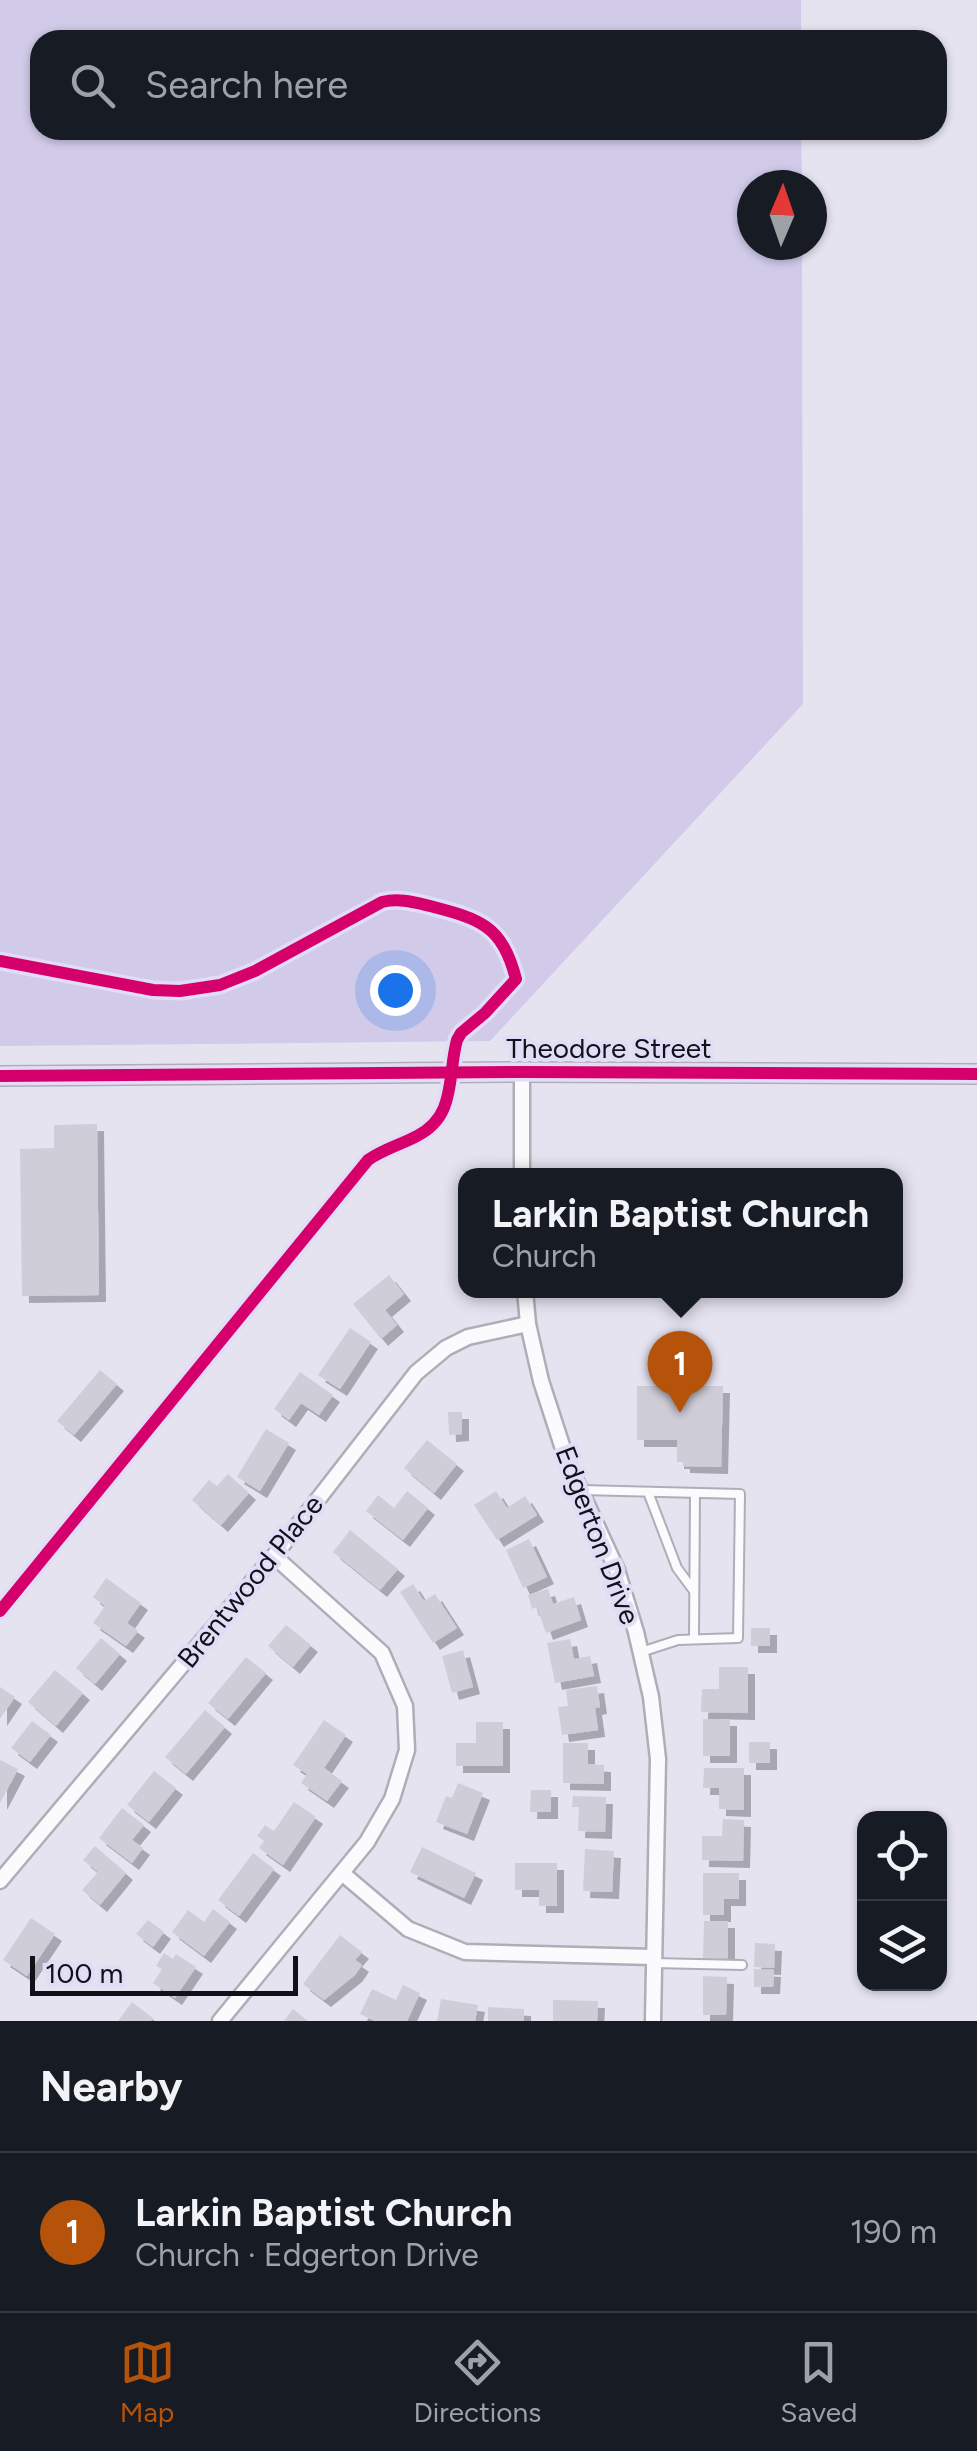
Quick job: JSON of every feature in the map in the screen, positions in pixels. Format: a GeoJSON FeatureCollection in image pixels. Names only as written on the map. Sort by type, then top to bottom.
{"type":"FeatureCollection","features":[{"type":"Feature","properties":{"kind":"street"},"geometry":{"type":"LineString","coordinates":[[522,1072],[522,1168]]}},
{"type":"Feature","properties":{"kind":"street","name":"Theodore Street"},"geometry":{"type":"LineString","coordinates":[[0,1076],[977,1074]]}},
{"type":"Feature","properties":{"kind":"street","name":"Edgerton Drive"},"geometry":{"type":"LineString","coordinates":[[526,1298],[541,1381],[567,1461],[617,1570],[651,1697],[658,1758],[653,2021]]}},
{"type":"Feature","properties":{"kind":"street","name":"Brentwood Place"},"geometry":{"type":"LineString","coordinates":[[0,1881],[274,1556],[416,1373],[446,1348],[468,1337],[528,1324]]}},
{"type":"Feature","properties":{"kind":"street"},"geometry":{"type":"LineString","coordinates":[[220,2021],[368,1842],[392,1799],[407,1750],[405,1706],[382,1653],[274,1556]]}},
{"type":"Feature","properties":{"kind":"street"},"geometry":{"type":"LineString","coordinates":[[342,1872],[408,1929],[465,1952],[653,1960]]}},
{"type":"Feature","properties":{"kind":"lane"},"geometry":{"type":"LineString","coordinates":[[580,1490],[740,1494],[738,1638],[678,1640],[641,1652]]}},
{"type":"Feature","properties":{"kind":"lane"},"geometry":{"type":"LineString","coordinates":[[648,1492],[677,1568],[694,1592]]}},
{"type":"Feature","properties":{"kind":"lane"},"geometry":{"type":"LineString","coordinates":[[694,1639],[695,1493]]}},
{"type":"Feature","properties":{"kind":"lane"},"geometry":{"type":"LineString","coordinates":[[653,1960],[742,1965]]}},
{"type":"Feature","properties":{"kind":"shaded area"},"geometry":{"type":"Polygon","coordinates":[[[0,0],[801,0],[801,30],[30,30],[30,140],[801,140],[802,170],[737,170],[737,260],[802,260],[803,704],[490,1041],[0,1046],[0,0]]]}},
{"type":"Feature","properties":{"kind":"building"},"geometry":{"type":"Polygon","coordinates":[[[97,1124],[99,1295],[22,1296],[20,1149],[54,1148],[54,1125],[97,1124]]]}},
{"type":"Feature","properties":{"kind":"building"},"geometry":{"type":"Polygon","coordinates":[[[389,1275],[404,1294],[385,1310],[397,1325],[381,1339],[353,1304],[389,1275]]]}},
{"type":"Feature","properties":{"kind":"building"},"geometry":{"type":"Polygon","coordinates":[[[350,1328],[371,1342],[340,1389],[318,1375],[350,1328]]]}},
{"type":"Feature","properties":{"kind":"building"},"geometry":{"type":"Polygon","coordinates":[[[100,1370],[117,1384],[74,1435],[57,1421],[100,1370]]]}},
{"type":"Feature","properties":{"kind":"building"},"geometry":{"type":"Polygon","coordinates":[[[300,1372],[333,1395],[319,1415],[301,1403],[289,1420],[274,1409],[300,1372]]]}},
{"type":"Feature","properties":{"kind":"building"},"geometry":{"type":"Polygon","coordinates":[[[637,1386],[723,1386],[721,1467],[683,1466],[683,1462],[677,1462],[677,1440],[637,1440],[637,1386]]]}},
{"type":"Feature","properties":{"kind":"building"},"geometry":{"type":"Polygon","coordinates":[[[448,1412],[462,1412],[462,1434],[449,1435],[448,1412]]]}},
{"type":"Feature","properties":{"kind":"building"},"geometry":{"type":"Polygon","coordinates":[[[266,1429],[289,1443],[260,1491],[237,1477],[266,1429]]]}},
{"type":"Feature","properties":{"kind":"building"},"geometry":{"type":"Polygon","coordinates":[[[427,1440],[457,1464],[434,1493],[404,1468],[427,1440]]]}},
{"type":"Feature","properties":{"kind":"building"},"geometry":{"type":"Polygon","coordinates":[[[228,1474],[249,1493],[221,1525],[192,1500],[209,1480],[217,1486],[228,1474]]]}},
{"type":"Feature","properties":{"kind":"building"},"geometry":{"type":"Polygon","coordinates":[[[407,1491],[428,1508],[403,1540],[366,1511],[378,1495],[394,1508],[407,1491]]]}},
{"type":"Feature","properties":{"kind":"building"},"geometry":{"type":"Polygon","coordinates":[[[496,1491],[507,1508],[525,1496],[537,1515],[497,1540],[474,1505],[496,1491]]]}},
{"type":"Feature","properties":{"kind":"building"},"geometry":{"type":"Polygon","coordinates":[[[350,1530],[398,1569],[380,1590],[333,1552],[350,1530]]]}},
{"type":"Feature","properties":{"kind":"building"},"geometry":{"type":"Polygon","coordinates":[[[529,1539],[547,1577],[523,1588],[506,1550],[529,1539]]]}},
{"type":"Feature","properties":{"kind":"building"},"geometry":{"type":"Polygon","coordinates":[[[106,1578],[141,1603],[127,1623],[138,1631],[126,1646],[93,1623],[105,1606],[93,1597],[106,1578]]]}},
{"type":"Feature","properties":{"kind":"building"},"geometry":{"type":"Polygon","coordinates":[[[413,1584],[424,1601],[435,1594],[457,1628],[433,1643],[400,1592],[413,1584]]]}},
{"type":"Feature","properties":{"kind":"building"},"geometry":{"type":"Polygon","coordinates":[[[548,1589],[553,1604],[574,1597],[581,1620],[546,1633],[528,1595],[548,1589]]]}},
{"type":"Feature","properties":{"kind":"building"},"geometry":{"type":"Polygon","coordinates":[[[286,1625],[311,1645],[293,1667],[268,1646],[286,1625]]]}},
{"type":"Feature","properties":{"kind":"building"},"geometry":{"type":"Polygon","coordinates":[[[751,1628],[770,1628],[770,1646],[751,1646],[751,1628]]]}},
{"type":"Feature","properties":{"kind":"building"},"geometry":{"type":"Polygon","coordinates":[[[101,1638],[120,1654],[95,1684],[76,1668],[101,1638]]]}},
{"type":"Feature","properties":{"kind":"building"},"geometry":{"type":"Polygon","coordinates":[[[570,1639],[574,1659],[590,1656],[594,1676],[555,1683],[547,1643],[570,1639]]]}},
{"type":"Feature","properties":{"kind":"building"},"geometry":{"type":"Polygon","coordinates":[[[463,1650],[473,1687],[452,1693],[442,1656],[463,1650]]]}},
{"type":"Feature","properties":{"kind":"building"},"geometry":{"type":"Polygon","coordinates":[[[246,1657],[266,1673],[228,1719],[208,1703],[246,1657]]]}},
{"type":"Feature","properties":{"kind":"building"},"geometry":{"type":"Polygon","coordinates":[[[719,1667],[748,1667],[748,1713],[701,1712],[702,1689],[719,1689],[719,1667]]]}},
{"type":"Feature","properties":{"kind":"building"},"geometry":{"type":"Polygon","coordinates":[[[55,1670],[83,1693],[56,1726],[28,1702],[55,1670]]]}},
{"type":"Feature","properties":{"kind":"building"},"geometry":{"type":"Polygon","coordinates":[[[597,1686],[598,1730],[562,1735],[558,1707],[568,1706],[566,1690],[597,1686]]]}},
{"type":"Feature","properties":{"kind":"building"},"geometry":{"type":"Polygon","coordinates":[[[0,1687],[15,1697],[0,1719],[0,1687]]]}},
{"type":"Feature","properties":{"kind":"building"},"geometry":{"type":"Polygon","coordinates":[[[205,1710],[225,1727],[186,1774],[165,1757],[205,1710]]]}},
{"type":"Feature","properties":{"kind":"building"},"geometry":{"type":"Polygon","coordinates":[[[703,1719],[730,1719],[730,1756],[703,1756],[703,1719]]]}},
{"type":"Feature","properties":{"kind":"building"},"geometry":{"type":"Polygon","coordinates":[[[324,1720],[346,1735],[324,1768],[342,1781],[327,1801],[301,1783],[307,1774],[293,1765],[324,1720]]]}},
{"type":"Feature","properties":{"kind":"building"},"geometry":{"type":"Polygon","coordinates":[[[32,1721],[51,1735],[30,1762],[11,1748],[32,1721]]]}},
{"type":"Feature","properties":{"kind":"building"},"geometry":{"type":"Polygon","coordinates":[[[476,1722],[503,1722],[503,1766],[456,1766],[456,1743],[476,1743],[476,1722]]]}},
{"type":"Feature","properties":{"kind":"building"},"geometry":{"type":"Polygon","coordinates":[[[749,1742],[770,1742],[770,1763],[749,1763],[749,1742]]]}},
{"type":"Feature","properties":{"kind":"building"},"geometry":{"type":"Polygon","coordinates":[[[563,1743],[588,1743],[588,1764],[604,1765],[604,1784],[563,1783],[563,1743]]]}},
{"type":"Feature","properties":{"kind":"building"},"geometry":{"type":"Polygon","coordinates":[[[0,1760],[18,1769],[0,1803],[0,1760]]]}},
{"type":"Feature","properties":{"kind":"building"},"geometry":{"type":"Polygon","coordinates":[[[704,1768],[744,1768],[744,1810],[719,1809],[719,1788],[703,1788],[704,1768]]]}},
{"type":"Feature","properties":{"kind":"building"},"geometry":{"type":"Polygon","coordinates":[[[154,1771],[176,1788],[149,1822],[127,1805],[154,1771]]]}},
{"type":"Feature","properties":{"kind":"building"},"geometry":{"type":"Polygon","coordinates":[[[458,1783],[483,1793],[467,1834],[436,1822],[446,1796],[452,1798],[458,1783]]]}},
{"type":"Feature","properties":{"kind":"building"},"geometry":{"type":"Polygon","coordinates":[[[531,1790],[551,1790],[551,1812],[530,1812],[531,1790]]]}},
{"type":"Feature","properties":{"kind":"building"},"geometry":{"type":"Polygon","coordinates":[[[573,1796],[606,1797],[605,1832],[578,1831],[579,1807],[572,1807],[573,1796]]]}},
{"type":"Feature","properties":{"kind":"building"},"geometry":{"type":"Polygon","coordinates":[[[294,1802],[316,1817],[283,1865],[259,1848],[264,1841],[257,1836],[265,1825],[274,1831],[294,1802]]]}},
{"type":"Feature","properties":{"kind":"building"},"geometry":{"type":"Polygon","coordinates":[[[122,1808],[144,1825],[132,1840],[143,1848],[132,1863],[99,1838],[122,1808]]]}},
{"type":"Feature","properties":{"kind":"building"},"geometry":{"type":"Polygon","coordinates":[[[723,1819],[744,1820],[743,1861],[702,1860],[702,1836],[722,1836],[723,1819]]]}},
{"type":"Feature","properties":{"kind":"building"},"geometry":{"type":"Polygon","coordinates":[[[95,1846],[126,1873],[100,1905],[82,1890],[98,1872],[83,1860],[95,1846]]]}},
{"type":"Feature","properties":{"kind":"building"},"geometry":{"type":"Polygon","coordinates":[[[422,1847],[476,1873],[464,1898],[410,1872],[422,1847]]]}},
{"type":"Feature","properties":{"kind":"building"},"geometry":{"type":"Polygon","coordinates":[[[585,1849],[614,1851],[612,1892],[583,1891],[585,1849]]]}},
{"type":"Feature","properties":{"kind":"building"},"geometry":{"type":"Polygon","coordinates":[[[253,1853],[274,1869],[239,1916],[218,1900],[253,1853]]]}},
{"type":"Feature","properties":{"kind":"building"},"geometry":{"type":"Polygon","coordinates":[[[515,1863],[557,1863],[557,1906],[539,1906],[539,1890],[515,1890],[515,1863]]]}},
{"type":"Feature","properties":{"kind":"building"},"geometry":{"type":"Polygon","coordinates":[[[703,1873],[739,1873],[739,1899],[724,1899],[724,1915],[703,1915],[703,1873]]]}},
{"type":"Feature","properties":{"kind":"building"},"geometry":{"type":"Polygon","coordinates":[[[213,1909],[230,1922],[204,1956],[172,1932],[188,1910],[204,1922],[213,1909]]]}},
{"type":"Feature","properties":{"kind":"building"},"geometry":{"type":"Polygon","coordinates":[[[31,1918],[55,1934],[27,1976],[3,1960],[31,1918]]]}},
{"type":"Feature","properties":{"kind":"building"},"geometry":{"type":"Polygon","coordinates":[[[148,1920],[164,1932],[153,1947],[136,1934],[148,1920]]]}},
{"type":"Feature","properties":{"kind":"building"},"geometry":{"type":"Polygon","coordinates":[[[704,1921],[728,1921],[728,1961],[703,1960],[704,1921]]]}},
{"type":"Feature","properties":{"kind":"building"},"geometry":{"type":"Polygon","coordinates":[[[340,1935],[362,1952],[355,1960],[362,1965],[324,2000],[303,1984],[340,1935]]]}},
{"type":"Feature","properties":{"kind":"building"},"geometry":{"type":"Polygon","coordinates":[[[755,1943],[775,1944],[774,1968],[754,1967],[755,1943]]]}},
{"type":"Feature","properties":{"kind":"building"},"geometry":{"type":"Polygon","coordinates":[[[164,1953],[173,1959],[176,1954],[196,1967],[175,1998],[153,1983],[162,1969],[156,1966],[164,1953]]]}},
{"type":"Feature","properties":{"kind":"building"},"geometry":{"type":"Polygon","coordinates":[[[754,1969],[774,1970],[773,1987],[754,1987],[754,1969]]]}},
{"type":"Feature","properties":{"kind":"building"},"geometry":{"type":"Polygon","coordinates":[[[703,1976],[727,1977],[726,2015],[703,2015],[703,1976]]]}},
{"type":"Feature","properties":{"kind":"building"},"geometry":{"type":"Polygon","coordinates":[[[403,1985],[420,1993],[407,2021],[375,2021],[360,2014],[372,1989],[396,2000],[403,1985]]]}},
{"type":"Feature","properties":{"kind":"building"},"geometry":{"type":"Polygon","coordinates":[[[441,1999],[478,2005],[475,2021],[437,2021],[441,1999]]]}},
{"type":"Feature","properties":{"kind":"building"},"geometry":{"type":"Polygon","coordinates":[[[553,2000],[598,2001],[597,2021],[553,2021],[553,2000]]]}},
{"type":"Feature","properties":{"kind":"building"},"geometry":{"type":"Polygon","coordinates":[[[132,2002],[153,2018],[151,2021],[118,2021],[132,2002]]]}},
{"type":"Feature","properties":{"kind":"building"},"geometry":{"type":"Polygon","coordinates":[[[488,2007],[524,2009],[524,2021],[488,2021],[488,2007]]]}},
{"type":"Feature","properties":{"kind":"building"},"geometry":{"type":"Polygon","coordinates":[[[293,2009],[308,2021],[284,2021],[293,2009]]]}},
{"type":"Feature","properties":{"kind":"cycle path"},"geometry":{"type":"LineString","coordinates":[[0,961],[153,990],[180,991],[220,985],[255,971],[382,902],[400,900],[463,915],[487,927],[504,947],[516,979],[457,1040],[448,1094],[439,1118],[417,1136],[368,1160],[0,1611]]}},
{"type":"Feature","properties":{"kind":"cycle path"},"geometry":{"type":"LineString","coordinates":[[0,1076],[977,1074]]}},
{"type":"Feature","properties":{"kind":"place","name":"Larkin Baptist Church"},"geometry":{"type":"Point","coordinates":[680,1413]}}]}
